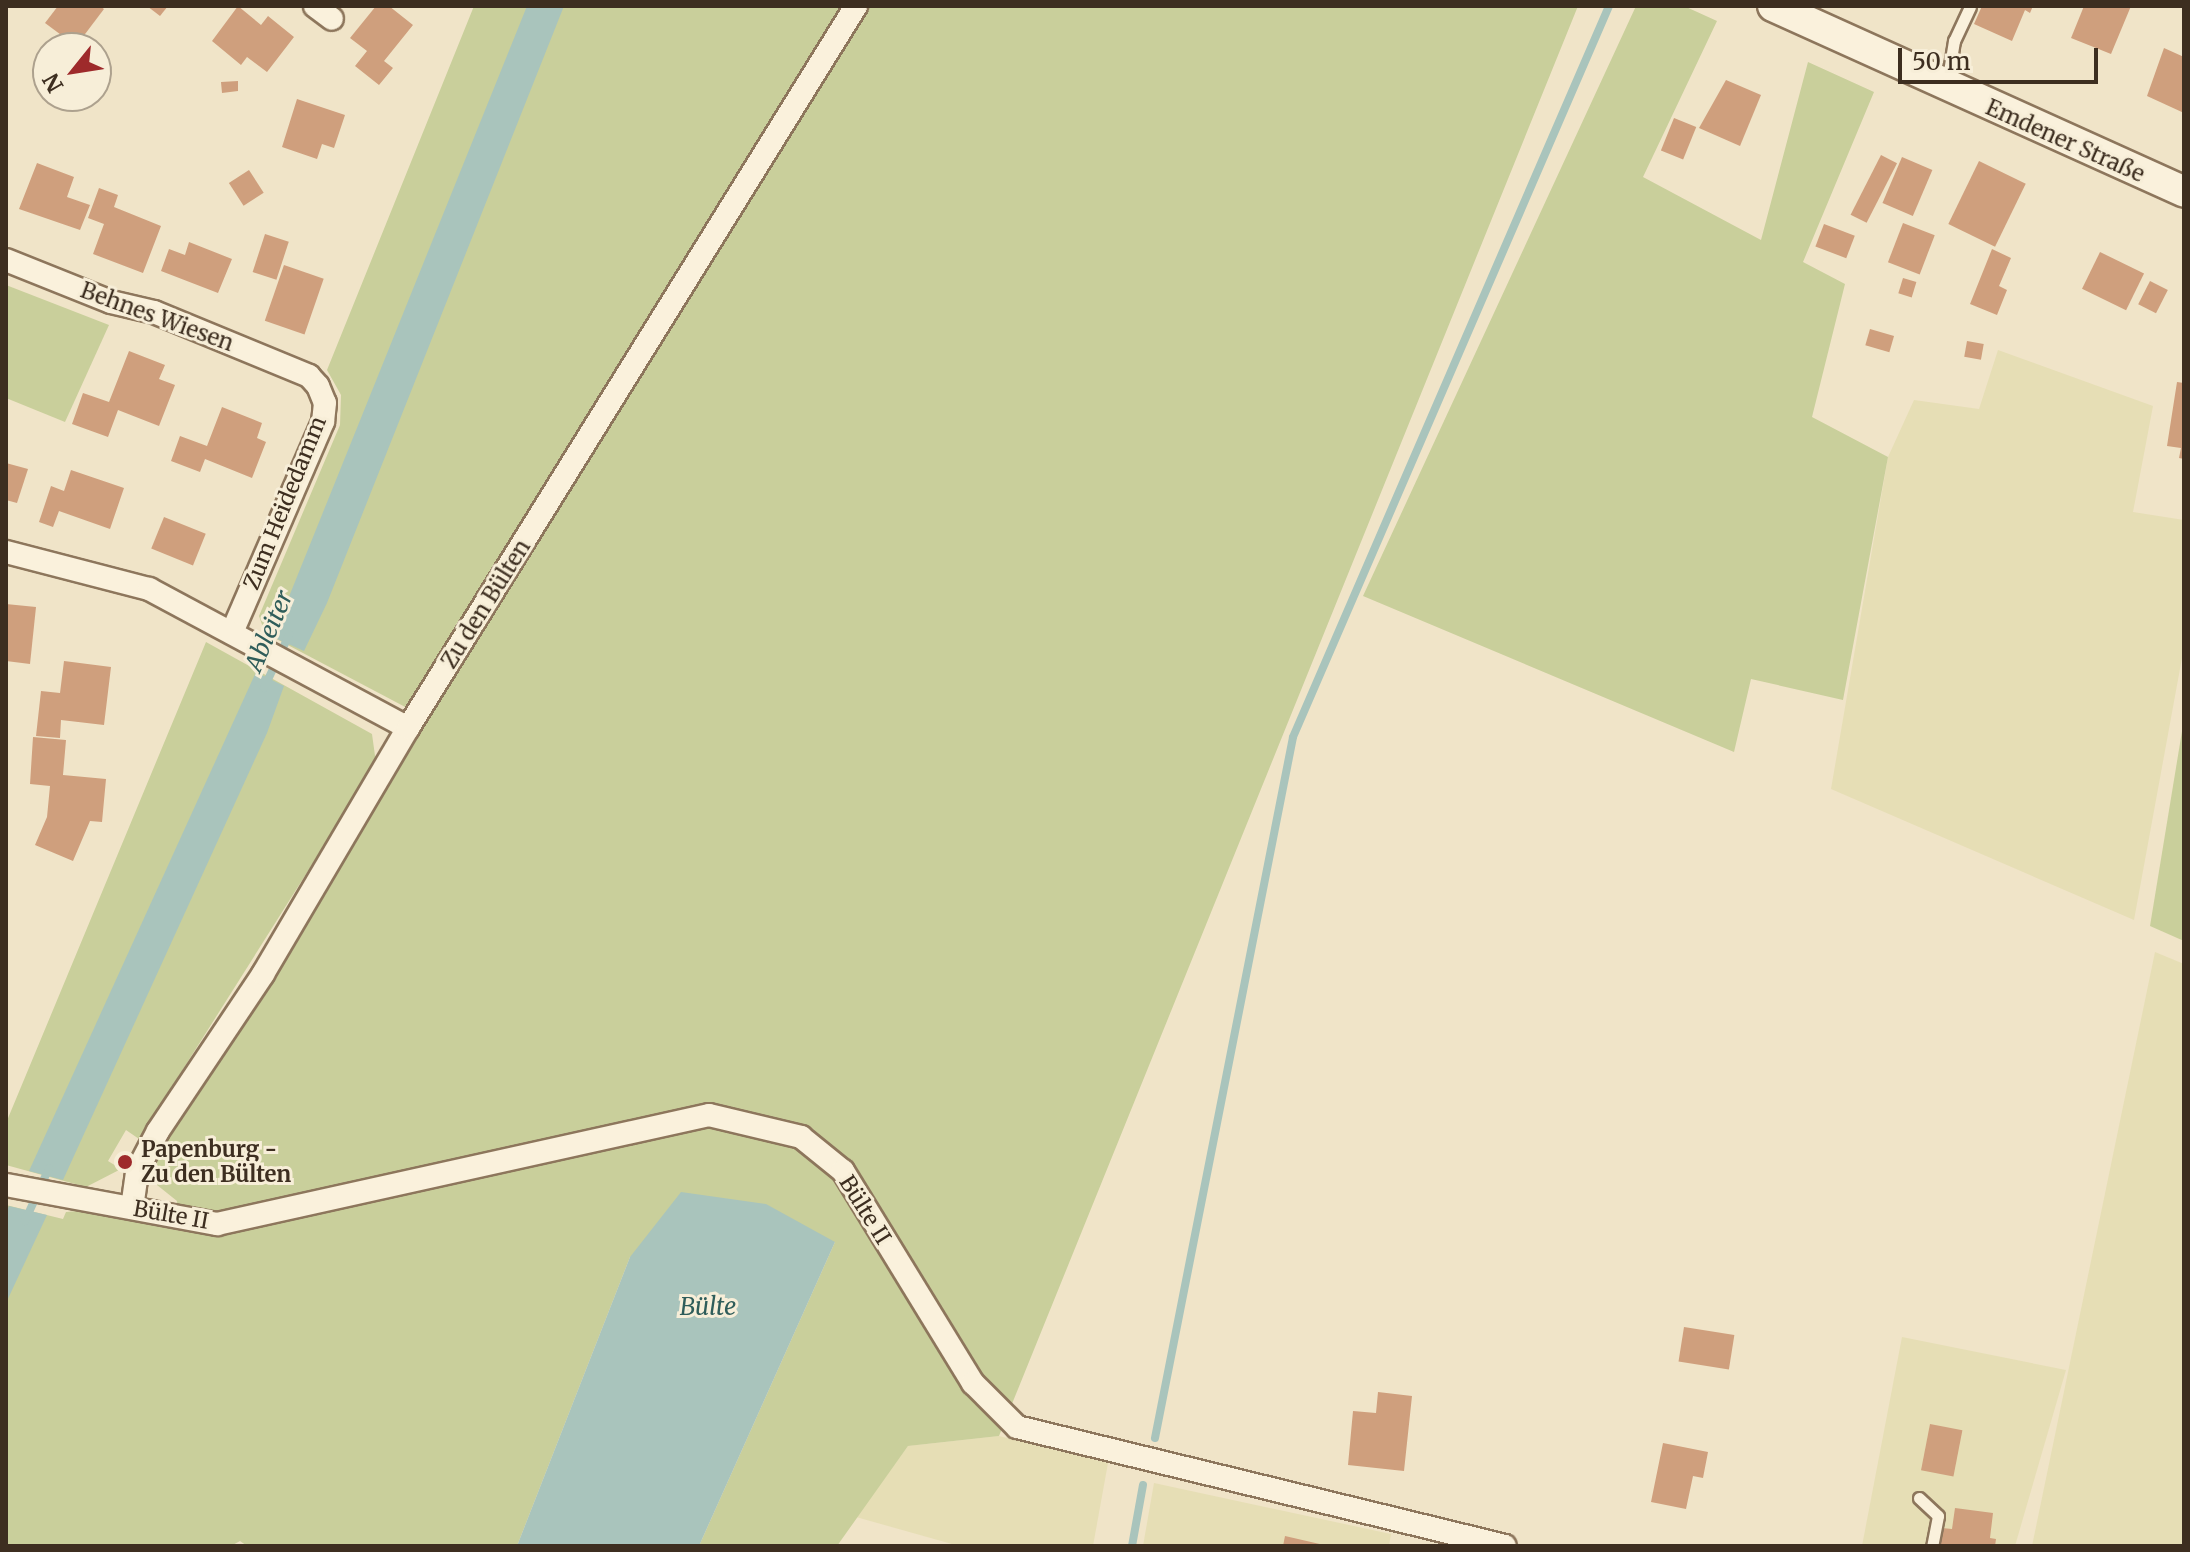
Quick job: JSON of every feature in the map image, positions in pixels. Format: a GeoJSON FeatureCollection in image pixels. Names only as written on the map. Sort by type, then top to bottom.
{"type":"FeatureCollection","features":[{"type":"Feature","properties":{"kind":"street","name":"Zu den Bülten"},"geometry":{"type":"LineString","coordinates":[[132,1208],[137,1171],[158,1131],[263,974],[408,728],[856,6]]}},
{"type":"Feature","properties":{"kind":"street","name":"Emdener Straße"},"geometry":{"type":"LineString","coordinates":[[1773,6],[1947,88],[2184,192]]}},
{"type":"Feature","properties":{"kind":"street","name":"Behnes Wiesen"},"geometry":{"type":"LineString","coordinates":[[6,260],[309,376]]}},
{"type":"Feature","properties":{"kind":"street","name":"Zum Heidedamm"},"geometry":{"type":"LineString","coordinates":[[232,632],[323,422],[325,403],[309,376]]}},
{"type":"Feature","properties":{"kind":"street"},"geometry":{"type":"LineString","coordinates":[[6,552],[149,589],[408,728]]}},
{"type":"Feature","properties":{"kind":"street","name":"Bülte II"},"geometry":{"type":"LineString","coordinates":[[6,1185],[217,1224],[709,1115],[770,1129],[801,1137],[843,1171],[973,1383],[1017,1427],[1505,1546]]}},
{"type":"Feature","properties":{"kind":"lane"},"geometry":{"type":"LineString","coordinates":[[1947,88],[1954,41],[1970,6]]}},
{"type":"Feature","properties":{"kind":"lane"},"geometry":{"type":"LineString","coordinates":[[1919,1498],[1938,1516],[1932,1546]]}},
{"type":"Feature","properties":{"kind":"shaded area"},"geometry":{"type":"Polygon","coordinates":[[[1998,350],[2153,406],[2133,512],[2184,520],[2184,647],[2134,920],[1831,789],[1888,457],[1914,400],[1979,409],[1998,350]]]}},
{"type":"Feature","properties":{"kind":"shaded area"},"geometry":{"type":"Polygon","coordinates":[[[2155,952],[2184,964],[2184,1546],[2032,1546],[2155,952]]]}},
{"type":"Feature","properties":{"kind":"shaded area"},"geometry":{"type":"Polygon","coordinates":[[[1902,1337],[2066,1370],[2015,1546],[1862,1546],[1902,1337]]]}},
{"type":"Feature","properties":{"kind":"shaded area"},"geometry":{"type":"Polygon","coordinates":[[[999,1436],[1108,1463],[1093,1546],[959,1546],[856,1517],[908,1446],[999,1436]]]}},
{"type":"Feature","properties":{"kind":"shaded area"},"geometry":{"type":"Polygon","coordinates":[[[1154,1483],[1391,1534],[1389,1546],[1143,1546],[1154,1483]]]}},
{"type":"Feature","properties":{"kind":"green space"},"geometry":{"type":"Polygon","coordinates":[[[474,6],[1578,6],[999,1436],[908,1446],[837,1546],[699,1546],[835,1242],[630,1257],[517,1546],[247,1546],[240,1541],[231,1546],[6,1546],[6,1205],[63,1219],[66,1212],[88,1210],[173,1224],[177,1201],[157,1185],[150,1156],[428,719],[265,633],[259,616],[340,425],[341,395],[327,370],[474,6]]]}},
{"type":"Feature","properties":{"kind":"green space"},"geometry":{"type":"Polygon","coordinates":[[[1636,6],[1684,6],[1717,21],[1643,177],[1761,240],[1808,62],[1874,92],[1803,262],[1845,284],[1812,417],[1888,457],[1843,700],[1751,679],[1734,752],[1363,596],[1636,6]]]}},
{"type":"Feature","properties":{"kind":"green space"},"geometry":{"type":"Polygon","coordinates":[[[6,285],[109,325],[65,422],[6,398],[6,285]]]}},
{"type":"Feature","properties":{"kind":"green space"},"geometry":{"type":"Polygon","coordinates":[[[206,642],[372,734],[376,763],[139,1139],[126,1130],[108,1161],[121,1169],[86,1187],[6,1165],[6,1123],[206,642]]]}},
{"type":"Feature","properties":{"kind":"green space"},"geometry":{"type":"Polygon","coordinates":[[[2184,719],[2184,941],[2150,926],[2184,719]]]}},
{"type":"Feature","properties":{"kind":"water"},"geometry":{"type":"Polygon","coordinates":[[[527,6],[564,6],[327,603],[304,651],[275,638],[282,614],[527,6]]]}},
{"type":"Feature","properties":{"kind":"water"},"geometry":{"type":"Polygon","coordinates":[[[256,672],[284,686],[267,733],[63,1180],[29,1171],[256,672]]]}},
{"type":"Feature","properties":{"kind":"water","name":"Bülte"},"geometry":{"type":"Polygon","coordinates":[[[681,1192],[766,1204],[835,1242],[699,1546],[517,1546],[630,1257],[681,1192]]]}},
{"type":"Feature","properties":{"kind":"water"},"geometry":{"type":"Polygon","coordinates":[[[9,1206],[47,1215],[6,1303],[6,1213],[9,1206]]]}},
{"type":"Feature","properties":{"kind":"building"},"geometry":{"type":"Polygon","coordinates":[[[58,6],[100,6],[104,9],[87,32],[57,32],[45,23],[58,6]]]}},
{"type":"Feature","properties":{"kind":"building"},"geometry":{"type":"Polygon","coordinates":[[[147,6],[168,6],[160,16],[147,6]]]}},
{"type":"Feature","properties":{"kind":"building"},"geometry":{"type":"Polygon","coordinates":[[[238,6],[261,25],[268,16],[294,37],[267,72],[247,57],[241,65],[212,41],[238,6]]]}},
{"type":"Feature","properties":{"kind":"building"},"geometry":{"type":"Polygon","coordinates":[[[376,6],[389,6],[413,25],[384,61],[393,68],[379,85],[355,66],[367,51],[350,38],[376,6]]]}},
{"type":"Feature","properties":{"kind":"building"},"geometry":{"type":"Polygon","coordinates":[[[1982,6],[2033,6],[2030,13],[2025,10],[2012,41],[1974,24],[1982,6]]]}},
{"type":"Feature","properties":{"kind":"building"},"geometry":{"type":"Polygon","coordinates":[[[2084,6],[2131,6],[2111,54],[2071,38],[2084,6]]]}},
{"type":"Feature","properties":{"kind":"building"},"geometry":{"type":"Polygon","coordinates":[[[2164,48],[2184,57],[2184,113],[2147,96],[2164,48]]]}},
{"type":"Feature","properties":{"kind":"building"},"geometry":{"type":"Polygon","coordinates":[[[1726,80],[1761,95],[1740,146],[1699,128],[1726,80]]]}},
{"type":"Feature","properties":{"kind":"building"},"geometry":{"type":"Polygon","coordinates":[[[238,81],[238,91],[222,93],[221,82],[238,81]]]}},
{"type":"Feature","properties":{"kind":"building"},"geometry":{"type":"Polygon","coordinates":[[[297,99],[345,115],[334,148],[322,144],[317,159],[282,147],[297,99]]]}},
{"type":"Feature","properties":{"kind":"building"},"geometry":{"type":"Polygon","coordinates":[[[1674,118],[1696,127],[1683,159],[1661,150],[1674,118]]]}},
{"type":"Feature","properties":{"kind":"building"},"geometry":{"type":"Polygon","coordinates":[[[1881,155],[1897,163],[1867,223],[1851,215],[1881,155]]]}},
{"type":"Feature","properties":{"kind":"building"},"geometry":{"type":"Polygon","coordinates":[[[1902,157],[1932,170],[1913,216],[1882,203],[1902,157]]]}},
{"type":"Feature","properties":{"kind":"building"},"geometry":{"type":"Polygon","coordinates":[[[1979,161],[2026,184],[1995,247],[1948,224],[1979,161]]]}},
{"type":"Feature","properties":{"kind":"building"},"geometry":{"type":"Polygon","coordinates":[[[37,163],[74,177],[67,197],[90,205],[80,230],[19,209],[37,163]]]}},
{"type":"Feature","properties":{"kind":"building"},"geometry":{"type":"Polygon","coordinates":[[[249,170],[264,193],[244,206],[229,183],[249,170]]]}},
{"type":"Feature","properties":{"kind":"building"},"geometry":{"type":"Polygon","coordinates":[[[99,188],[118,195],[114,207],[161,226],[143,273],[93,254],[104,224],[88,218],[99,188]]]}},
{"type":"Feature","properties":{"kind":"building"},"geometry":{"type":"Polygon","coordinates":[[[1903,223],[1935,235],[1920,274],[1888,262],[1903,223]]]}},
{"type":"Feature","properties":{"kind":"building"},"geometry":{"type":"Polygon","coordinates":[[[1824,224],[1855,236],[1846,258],[1815,246],[1824,224]]]}},
{"type":"Feature","properties":{"kind":"building"},"geometry":{"type":"Polygon","coordinates":[[[265,234],[289,242],[276,280],[253,272],[265,234]]]}},
{"type":"Feature","properties":{"kind":"building"},"geometry":{"type":"Polygon","coordinates":[[[189,242],[232,259],[218,293],[161,271],[169,249],[185,255],[189,242]]]}},
{"type":"Feature","properties":{"kind":"building"},"geometry":{"type":"Polygon","coordinates":[[[1992,249],[2011,258],[1999,286],[2007,290],[1997,315],[1970,304],[1992,249]]]}},
{"type":"Feature","properties":{"kind":"building"},"geometry":{"type":"Polygon","coordinates":[[[2100,252],[2144,273],[2126,310],[2082,289],[2100,252]]]}},
{"type":"Feature","properties":{"kind":"building"},"geometry":{"type":"Polygon","coordinates":[[[284,265],[324,279],[305,334],[265,321],[284,265]]]}},
{"type":"Feature","properties":{"kind":"building"},"geometry":{"type":"Polygon","coordinates":[[[1903,278],[1916,282],[1912,297],[1898,293],[1903,278]]]}},
{"type":"Feature","properties":{"kind":"building"},"geometry":{"type":"Polygon","coordinates":[[[2150,281],[2168,290],[2156,313],[2138,304],[2150,281]]]}},
{"type":"Feature","properties":{"kind":"building"},"geometry":{"type":"Polygon","coordinates":[[[1870,329],[1894,336],[1889,352],[1865,345],[1870,329]]]}},
{"type":"Feature","properties":{"kind":"building"},"geometry":{"type":"Polygon","coordinates":[[[1967,341],[1984,344],[1981,360],[1964,357],[1967,341]]]}},
{"type":"Feature","properties":{"kind":"building"},"geometry":{"type":"Polygon","coordinates":[[[129,351],[165,365],[159,379],[175,385],[159,426],[118,410],[108,437],[72,424],[83,393],[109,402],[129,351]]]}},
{"type":"Feature","properties":{"kind":"building"},"geometry":{"type":"Polygon","coordinates":[[[2177,382],[2184,383],[2184,459],[2179,458],[2181,448],[2167,446],[2177,382]]]}},
{"type":"Feature","properties":{"kind":"building"},"geometry":{"type":"Polygon","coordinates":[[[222,407],[262,423],[257,438],[266,442],[252,478],[205,459],[200,472],[171,461],[180,436],[207,446],[222,407]]]}},
{"type":"Feature","properties":{"kind":"building"},"geometry":{"type":"Polygon","coordinates":[[[6,463],[28,469],[17,503],[6,500],[6,463]]]}},
{"type":"Feature","properties":{"kind":"building"},"geometry":{"type":"Polygon","coordinates":[[[71,470],[124,488],[110,529],[59,511],[53,527],[39,522],[51,486],[64,491],[71,470]]]}},
{"type":"Feature","properties":{"kind":"building"},"geometry":{"type":"Polygon","coordinates":[[[164,517],[206,534],[193,565],[151,549],[164,517]]]}},
{"type":"Feature","properties":{"kind":"building"},"geometry":{"type":"Polygon","coordinates":[[[6,604],[36,607],[30,664],[6,661],[6,604]]]}},
{"type":"Feature","properties":{"kind":"building"},"geometry":{"type":"Polygon","coordinates":[[[64,661],[111,667],[104,725],[61,720],[60,738],[36,736],[41,691],[60,693],[64,661]]]}},
{"type":"Feature","properties":{"kind":"building"},"geometry":{"type":"Polygon","coordinates":[[[33,737],[66,740],[63,775],[106,779],[102,822],[90,821],[73,861],[35,845],[47,817],[50,786],[30,784],[33,737]]]}},
{"type":"Feature","properties":{"kind":"building"},"geometry":{"type":"Polygon","coordinates":[[[1684,1327],[1734,1335],[1729,1370],[1679,1362],[1684,1327]]]}},
{"type":"Feature","properties":{"kind":"building"},"geometry":{"type":"Polygon","coordinates":[[[1378,1392],[1412,1396],[1404,1471],[1348,1465],[1353,1411],[1376,1413],[1378,1392]]]}},
{"type":"Feature","properties":{"kind":"building"},"geometry":{"type":"Polygon","coordinates":[[[1930,1424],[1962,1430],[1953,1476],[1921,1470],[1930,1424]]]}},
{"type":"Feature","properties":{"kind":"building"},"geometry":{"type":"Polygon","coordinates":[[[1663,1443],[1708,1452],[1703,1478],[1693,1476],[1686,1509],[1651,1502],[1663,1443]]]}},
{"type":"Feature","properties":{"kind":"building"},"geometry":{"type":"Polygon","coordinates":[[[1955,1508],[1993,1513],[1990,1538],[1996,1539],[1995,1546],[1940,1546],[1942,1528],[1952,1529],[1955,1508]]]}},
{"type":"Feature","properties":{"kind":"building"},"geometry":{"type":"Polygon","coordinates":[[[1285,1536],[1324,1545],[1324,1546],[1283,1546],[1285,1536]]]}},
{"type":"Feature","properties":{"kind":"waterway"},"geometry":{"type":"LineString","coordinates":[[1155,1438],[1293,737],[1609,6]]}},
{"type":"Feature","properties":{"kind":"waterway","name":"Ableiter"},"geometry":{"type":"LineString","coordinates":[[264,688],[289,635]]}},
{"type":"Feature","properties":{"kind":"waterway","name":"Ableiter"},"geometry":{"type":"LineString","coordinates":[[25,1221],[49,1168]]}},
{"type":"Feature","properties":{"kind":"waterway"},"geometry":{"type":"LineString","coordinates":[[1132,1546],[1143,1485]]}},
{"type":"Feature","properties":{"kind":"place","name":"Papenburg - Zu den Bülten"},"geometry":{"type":"Point","coordinates":[125,1162]}}]}
